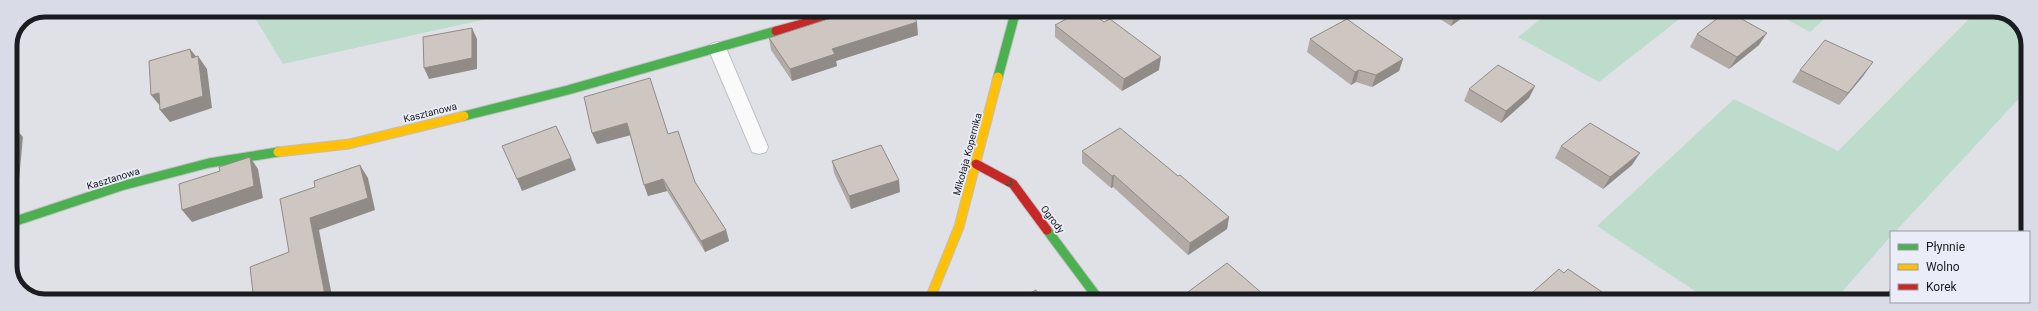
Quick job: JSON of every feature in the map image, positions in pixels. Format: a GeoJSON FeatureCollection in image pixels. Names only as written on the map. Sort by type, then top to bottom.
{"type":"FeatureCollection","features":[{"type":"Feature","properties":{"kind":"street","name":"Kasztanowa"},"geometry":{"type":"LineString","coordinates":[[17,221],[121,186],[209,163],[279,152],[349,144],[568,90],[828,17]]}},
{"type":"Feature","properties":{"kind":"street","name":"Mikołaja Kopernika"},"geometry":{"type":"LineString","coordinates":[[932,294],[959,227],[1014,17]]}},
{"type":"Feature","properties":{"kind":"street","name":"Ogrody"},"geometry":{"type":"LineString","coordinates":[[976,164],[1013,184],[1095,294]]}},
{"type":"Feature","properties":{"kind":"lane"},"geometry":{"type":"LineString","coordinates":[[717,48],[759,147]]}},
{"type":"Feature","properties":{"kind":"green space"},"geometry":{"type":"Polygon","coordinates":[[[254,17],[495,17],[283,64],[254,17]]]}},
{"type":"Feature","properties":{"kind":"green space"},"geometry":{"type":"Polygon","coordinates":[[[1543,17],[1682,17],[1599,82],[1518,37],[1543,17]]]}},
{"type":"Feature","properties":{"kind":"green space"},"geometry":{"type":"Polygon","coordinates":[[[1782,17],[1826,17],[1810,32],[1782,17]]]}},
{"type":"Feature","properties":{"kind":"green space"},"geometry":{"type":"Polygon","coordinates":[[[1966,17],[1997,17],[2006,20],[2013,25],[2018,32],[2021,43],[2021,97],[1896,231],[1890,231],[1890,237],[1840,294],[1699,294],[1597,226],[1734,99],[1838,151],[1970,18],[1966,17]]]}},
{"type":"Feature","properties":{"kind":"building"},"geometry":{"type":"Polygon","coordinates":[[[834,17],[914,17],[917,22],[832,49],[835,54],[790,69],[769,38],[834,17]]]}},
{"type":"Feature","properties":{"kind":"building"},"geometry":{"type":"Polygon","coordinates":[[[1070,17],[1097,17],[1104,22],[1110,19],[1161,57],[1124,79],[1055,25],[1070,17]]]}},
{"type":"Feature","properties":{"kind":"building"},"geometry":{"type":"Polygon","coordinates":[[[1719,17],[1738,17],[1767,33],[1737,57],[1697,34],[1719,17]]]}},
{"type":"Feature","properties":{"kind":"building"},"geometry":{"type":"Polygon","coordinates":[[[1347,19],[1403,59],[1376,75],[1359,70],[1355,72],[1310,39],[1347,19]]]}},
{"type":"Feature","properties":{"kind":"building"},"geometry":{"type":"Polygon","coordinates":[[[472,28],[472,58],[424,68],[423,37],[472,28]]]}},
{"type":"Feature","properties":{"kind":"building"},"geometry":{"type":"Polygon","coordinates":[[[1825,40],[1873,62],[1848,93],[1800,70],[1825,40]]]}},
{"type":"Feature","properties":{"kind":"building"},"geometry":{"type":"Polygon","coordinates":[[[190,49],[192,58],[198,56],[203,96],[160,110],[159,93],[151,95],[149,61],[190,49]]]}},
{"type":"Feature","properties":{"kind":"building"},"geometry":{"type":"Polygon","coordinates":[[[1498,65],[1535,86],[1506,111],[1469,89],[1498,65]]]}},
{"type":"Feature","properties":{"kind":"building"},"geometry":{"type":"Polygon","coordinates":[[[650,78],[668,134],[678,131],[695,182],[726,230],[701,241],[663,179],[644,185],[627,123],[592,133],[584,97],[650,78]]]}},
{"type":"Feature","properties":{"kind":"building"},"geometry":{"type":"Polygon","coordinates":[[[1590,123],[1640,153],[1610,177],[1561,146],[1590,123]]]}},
{"type":"Feature","properties":{"kind":"building"},"geometry":{"type":"Polygon","coordinates":[[[556,126],[571,158],[517,179],[502,146],[556,126]]]}},
{"type":"Feature","properties":{"kind":"building"},"geometry":{"type":"Polygon","coordinates":[[[1120,128],[1178,176],[1180,175],[1229,217],[1190,243],[1114,175],[1112,176],[1082,151],[1120,128]]]}},
{"type":"Feature","properties":{"kind":"building"},"geometry":{"type":"Polygon","coordinates":[[[881,145],[899,180],[849,196],[832,161],[881,145]]]}},
{"type":"Feature","properties":{"kind":"building"},"geometry":{"type":"Polygon","coordinates":[[[250,157],[254,186],[182,210],[179,184],[220,171],[219,167],[250,157]]]}},
{"type":"Feature","properties":{"kind":"building"},"geometry":{"type":"Polygon","coordinates":[[[360,165],[368,198],[310,218],[325,294],[253,294],[250,267],[289,252],[280,199],[315,187],[314,181],[360,165]]]}},
{"type":"Feature","properties":{"kind":"building"},"geometry":{"type":"Polygon","coordinates":[[[1227,263],[1263,294],[1190,294],[1188,292],[1227,263]]]}},
{"type":"Feature","properties":{"kind":"building"},"geometry":{"type":"Polygon","coordinates":[[[1559,269],[1564,273],[1568,269],[1605,294],[1531,294],[1559,269]]]}},
{"type":"Feature","properties":{"kind":"building"},"geometry":{"type":"Polygon","coordinates":[[[1036,290],[1039,294],[1028,294],[1036,290]]]}},
{"type":"Feature","properties":{"kind":"traffic: fast"},"geometry":{"type":"LineString","coordinates":[[998,77],[1014,17]]}},
{"type":"Feature","properties":{"kind":"traffic: fast"},"geometry":{"type":"LineString","coordinates":[[464,116],[568,90],[776,31]]}},
{"type":"Feature","properties":{"kind":"traffic: fast"},"geometry":{"type":"LineString","coordinates":[[17,221],[121,186],[209,163],[278,152]]}},
{"type":"Feature","properties":{"kind":"traffic: fast"},"geometry":{"type":"LineString","coordinates":[[1047,230],[1095,294]]}},
{"type":"Feature","properties":{"kind":"traffic: slow"},"geometry":{"type":"LineString","coordinates":[[932,294],[959,227],[998,77]]}},
{"type":"Feature","properties":{"kind":"traffic: slow"},"geometry":{"type":"LineString","coordinates":[[278,152],[349,144],[464,116]]}},
{"type":"Feature","properties":{"kind":"traffic: jam"},"geometry":{"type":"LineString","coordinates":[[776,31],[827,17]]}},
{"type":"Feature","properties":{"kind":"traffic: jam"},"geometry":{"type":"LineString","coordinates":[[976,164],[1013,184],[1047,230]]}}]}
